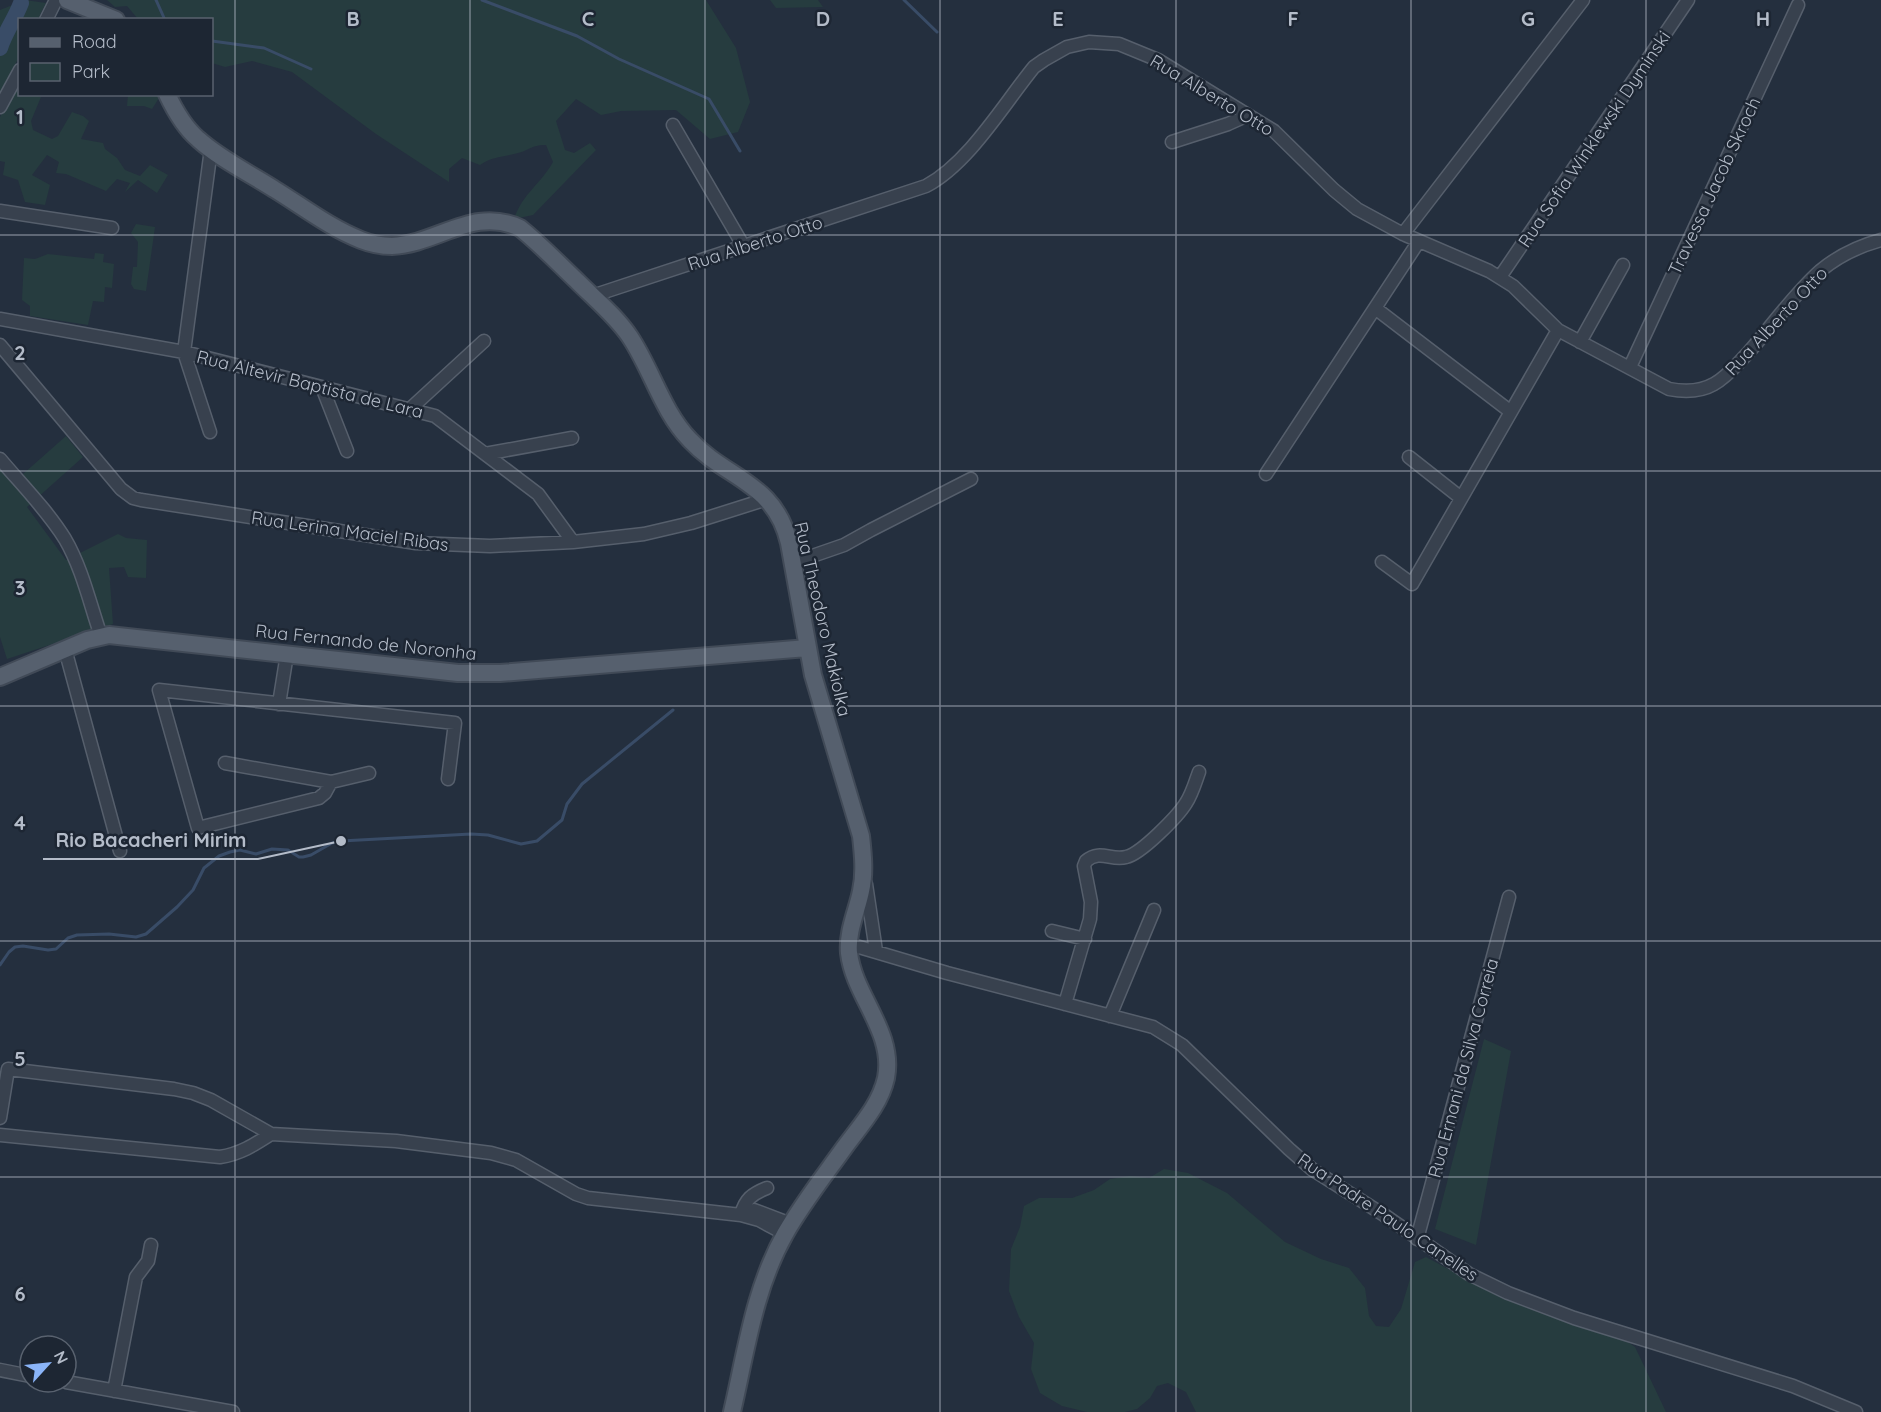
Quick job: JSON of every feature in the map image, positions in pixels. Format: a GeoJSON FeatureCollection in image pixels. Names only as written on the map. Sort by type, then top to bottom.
{"type":"FeatureCollection","features":[{"type":"Feature","properties":{"kind":"main road"},"geometry":{"type":"LineString","coordinates":[[67,0],[111,18]]}},
{"type":"Feature","properties":{"kind":"main road","name":"Rua Theodoro Makiolka"},"geometry":{"type":"LineString","coordinates":[[168,96],[190,132],[211,149],[338,228],[371,244],[396,246],[479,221],[490,220],[509,223],[529,235],[592,296],[629,336],[683,433],[698,448],[767,499],[783,522],[807,648],[821,706],[859,826],[863,868],[861,892],[849,944],[850,954],[856,977],[884,1043],[887,1064],[886,1078],[875,1106],[788,1229],[772,1259],[759,1295],[732,1412]]}},
{"type":"Feature","properties":{"kind":"main road","name":"Rua Fernando de Noronha"},"geometry":{"type":"LineString","coordinates":[[0,677],[101,636],[126,636],[427,671],[477,674],[807,648]]}},
{"type":"Feature","properties":{"kind":"street"},"geometry":{"type":"LineString","coordinates":[[47,18],[56,0]]}},
{"type":"Feature","properties":{"kind":"street"},"geometry":{"type":"LineString","coordinates":[[1403,234],[1583,0]]}},
{"type":"Feature","properties":{"kind":"street","name":"Rua Sofia Winklewski Dyminski"},"geometry":{"type":"LineString","coordinates":[[1500,277],[1688,0]]}},
{"type":"Feature","properties":{"kind":"street","name":"Travessa Jacob Skroch"},"geometry":{"type":"LineString","coordinates":[[1630,367],[1798,5]]}},
{"type":"Feature","properties":{"kind":"street","name":"Rua Alberto Otto"},"geometry":{"type":"LineString","coordinates":[[592,296],[913,191],[939,179],[962,158],[1034,68],[1055,54],[1079,44],[1105,42],[1137,50],[1158,60],[1248,115],[1284,140],[1345,200],[1370,217],[1500,277],[1518,291],[1558,330],[1659,384],[1681,391],[1693,391],[1713,385],[1741,361],[1822,269],[1852,250],[1881,240]]}},
{"type":"Feature","properties":{"kind":"street"},"geometry":{"type":"LineString","coordinates":[[0,107],[18,74]]}},
{"type":"Feature","properties":{"kind":"street"},"geometry":{"type":"LineString","coordinates":[[1172,142],[1248,115]]}},
{"type":"Feature","properties":{"kind":"street"},"geometry":{"type":"LineString","coordinates":[[673,125],[744,247]]}},
{"type":"Feature","properties":{"kind":"street"},"geometry":{"type":"LineString","coordinates":[[210,432],[184,352],[211,149]]}},
{"type":"Feature","properties":{"kind":"street"},"geometry":{"type":"LineString","coordinates":[[0,211],[112,228]]}},
{"type":"Feature","properties":{"kind":"street"},"geometry":{"type":"LineString","coordinates":[[1266,474],[1419,241]]}},
{"type":"Feature","properties":{"kind":"street"},"geometry":{"type":"LineString","coordinates":[[1580,342],[1623,265]]}},
{"type":"Feature","properties":{"kind":"street"},"geometry":{"type":"LineString","coordinates":[[1375,308],[1511,412]]}},
{"type":"Feature","properties":{"kind":"street","name":"Rua Altevir Baptista de Lara"},"geometry":{"type":"LineString","coordinates":[[0,319],[184,352],[435,416],[538,494],[573,542]]}},
{"type":"Feature","properties":{"kind":"street"},"geometry":{"type":"LineString","coordinates":[[1382,562],[1412,584],[1558,330]]}},
{"type":"Feature","properties":{"kind":"street"},"geometry":{"type":"LineString","coordinates":[[410,409],[484,341]]}},
{"type":"Feature","properties":{"kind":"street","name":"Rua Lerina Maciel Ribas"},"geometry":{"type":"LineString","coordinates":[[0,345],[121,489],[133,498],[416,543],[490,546],[573,542],[667,530],[767,499]]}},
{"type":"Feature","properties":{"kind":"street"},"geometry":{"type":"LineString","coordinates":[[322,387],[347,451]]}},
{"type":"Feature","properties":{"kind":"street"},"geometry":{"type":"LineString","coordinates":[[484,454],[572,438]]}},
{"type":"Feature","properties":{"kind":"street"},"geometry":{"type":"LineString","coordinates":[[1409,457],[1461,498]]}},
{"type":"Feature","properties":{"kind":"street"},"geometry":{"type":"LineString","coordinates":[[0,459],[43,509],[66,541],[82,577],[101,636]]}},
{"type":"Feature","properties":{"kind":"street"},"geometry":{"type":"LineString","coordinates":[[792,563],[844,545],[971,479]]}},
{"type":"Feature","properties":{"kind":"street"},"geometry":{"type":"LineString","coordinates":[[65,649],[120,851]]}},
{"type":"Feature","properties":{"kind":"street"},"geometry":{"type":"LineString","coordinates":[[283,704],[290,654]]}},
{"type":"Feature","properties":{"kind":"street"},"geometry":{"type":"LineString","coordinates":[[331,782],[323,796],[319,798],[198,828],[159,690],[455,723],[448,779]]}},
{"type":"Feature","properties":{"kind":"street"},"geometry":{"type":"LineString","coordinates":[[225,763],[331,782],[369,773]]}},
{"type":"Feature","properties":{"kind":"street"},"geometry":{"type":"LineString","coordinates":[[1065,1004],[1091,911],[1085,873],[1086,861],[1096,855],[1126,858],[1140,849],[1182,809],[1190,797],[1199,772]]}},
{"type":"Feature","properties":{"kind":"street"},"geometry":{"type":"LineString","coordinates":[[863,868],[876,951]]}},
{"type":"Feature","properties":{"kind":"street","name":"Rua Ernani da Silva Correia"},"geometry":{"type":"LineString","coordinates":[[1417,1239],[1509,897]]}},
{"type":"Feature","properties":{"kind":"street"},"geometry":{"type":"LineString","coordinates":[[1110,1016],[1154,910]]}},
{"type":"Feature","properties":{"kind":"street"},"geometry":{"type":"LineString","coordinates":[[1052,931],[1085,939]]}},
{"type":"Feature","properties":{"kind":"street","name":"Rua Padre Paulo Canelles"},"geometry":{"type":"LineString","coordinates":[[849,944],[947,973],[1153,1028],[1172,1037],[1189,1051],[1301,1160],[1469,1274],[1530,1302],[1605,1329],[1793,1386],[1840,1408],[1856,1412]]}},
{"type":"Feature","properties":{"kind":"street"},"geometry":{"type":"LineString","coordinates":[[0,1118],[8,1069],[192,1093],[225,1107],[271,1134],[396,1141],[502,1155],[529,1165],[588,1198],[741,1215],[754,1210],[788,1229]]}},
{"type":"Feature","properties":{"kind":"street"},"geometry":{"type":"LineString","coordinates":[[0,1135],[220,1157],[246,1150],[271,1134]]}},
{"type":"Feature","properties":{"kind":"street"},"geometry":{"type":"LineString","coordinates":[[741,1215],[746,1200],[767,1188]]}},
{"type":"Feature","properties":{"kind":"street"},"geometry":{"type":"LineString","coordinates":[[114,1391],[136,1277],[148,1261],[151,1245]]}},
{"type":"Feature","properties":{"kind":"street"},"geometry":{"type":"LineString","coordinates":[[0,1370],[18,1374]]}},
{"type":"Feature","properties":{"kind":"street"},"geometry":{"type":"LineString","coordinates":[[78,1384],[233,1412]]}},
{"type":"Feature","properties":{"kind":"green space"},"geometry":{"type":"Polygon","coordinates":[[[25,0],[46,3],[38,18],[18,18],[18,59],[0,94],[0,10],[25,0]]]}},
{"type":"Feature","properties":{"kind":"green space"},"geometry":{"type":"Polygon","coordinates":[[[107,0],[706,0],[736,48],[750,102],[738,132],[710,139],[676,110],[621,111],[601,115],[576,99],[556,121],[565,150],[574,153],[590,143],[596,150],[533,215],[514,219],[522,202],[553,162],[546,145],[538,145],[518,153],[494,158],[480,165],[462,158],[449,169],[449,182],[376,134],[292,72],[252,61],[225,67],[213,63],[213,18],[137,18],[127,6],[115,7],[107,0]]]}},
{"type":"Feature","properties":{"kind":"green space"},"geometry":{"type":"Polygon","coordinates":[[[770,0],[818,0],[823,7],[776,8],[770,0]]]}},
{"type":"Feature","properties":{"kind":"green space"},"geometry":{"type":"Polygon","coordinates":[[[16,85],[18,96],[41,97],[31,121],[33,130],[52,139],[58,136],[72,112],[89,121],[81,139],[103,143],[105,149],[117,158],[125,170],[140,176],[150,165],[168,175],[157,193],[138,180],[125,192],[130,183],[117,179],[106,191],[66,174],[56,173],[59,162],[47,155],[32,175],[50,185],[45,205],[25,202],[18,180],[3,175],[5,162],[0,161],[0,117],[16,85]]]}},
{"type":"Feature","properties":{"kind":"green space"},"geometry":{"type":"Polygon","coordinates":[[[128,96],[158,96],[159,98],[152,109],[144,106],[127,106],[128,96]]]}},
{"type":"Feature","properties":{"kind":"green space"},"geometry":{"type":"Polygon","coordinates":[[[136,224],[155,227],[146,291],[134,289],[131,284],[133,267],[137,267],[138,242],[131,233],[136,224]]]}},
{"type":"Feature","properties":{"kind":"green space"},"geometry":{"type":"Polygon","coordinates":[[[95,253],[104,254],[103,262],[114,264],[112,288],[105,287],[104,302],[93,301],[88,325],[30,316],[30,306],[22,300],[24,258],[35,259],[48,254],[94,259],[95,253]]]}},
{"type":"Feature","properties":{"kind":"green space"},"geometry":{"type":"Polygon","coordinates":[[[66,436],[83,457],[27,507],[66,560],[118,534],[126,538],[147,540],[146,578],[128,577],[124,567],[109,568],[113,624],[7,659],[0,637],[0,466],[14,482],[66,436]]]}},
{"type":"Feature","properties":{"kind":"green space"},"geometry":{"type":"Polygon","coordinates":[[[1484,1039],[1511,1051],[1476,1245],[1435,1229],[1484,1039]]]}},
{"type":"Feature","properties":{"kind":"green space"},"geometry":{"type":"Polygon","coordinates":[[[1164,1169],[1188,1173],[1227,1193],[1285,1242],[1321,1259],[1349,1268],[1365,1288],[1369,1316],[1376,1326],[1389,1327],[1401,1309],[1415,1262],[1426,1257],[1487,1290],[1622,1338],[1635,1347],[1666,1412],[1196,1412],[1186,1392],[1168,1383],[1157,1386],[1150,1398],[1137,1409],[1125,1412],[1087,1412],[1062,1406],[1040,1393],[1031,1369],[1034,1343],[1019,1317],[1009,1291],[1011,1249],[1020,1227],[1024,1206],[1039,1198],[1072,1198],[1094,1190],[1110,1179],[1130,1176],[1149,1178],[1164,1169]]]}},
{"type":"Feature","properties":{"kind":"waterway"},"geometry":{"type":"LineString","coordinates":[[156,0],[164,18]]}},
{"type":"Feature","properties":{"kind":"waterway"},"geometry":{"type":"LineString","coordinates":[[482,0],[577,36],[619,59],[709,99],[740,151]]}},
{"type":"Feature","properties":{"kind":"waterway"},"geometry":{"type":"LineString","coordinates":[[904,0],[937,32]]}},
{"type":"Feature","properties":{"kind":"waterway"},"geometry":{"type":"LineString","coordinates":[[0,48],[21,3]]}},
{"type":"Feature","properties":{"kind":"waterway"},"geometry":{"type":"LineString","coordinates":[[213,41],[264,48],[311,69]]}},
{"type":"Feature","properties":{"kind":"waterway"},"geometry":{"type":"LineString","coordinates":[[0,965],[15,947],[48,950],[56,949],[68,938],[77,935],[109,934],[136,937],[146,934],[193,890],[204,868],[219,856],[230,852],[240,850],[256,854],[272,849],[288,850],[303,857],[341,841],[471,834],[488,835],[521,844],[537,841],[562,820],[567,804],[582,784],[673,710]]}},
{"type":"Feature","properties":{"kind":"place","name":"Rio Bacacheri Mirim"},"geometry":{"type":"Point","coordinates":[341,841]}}]}
